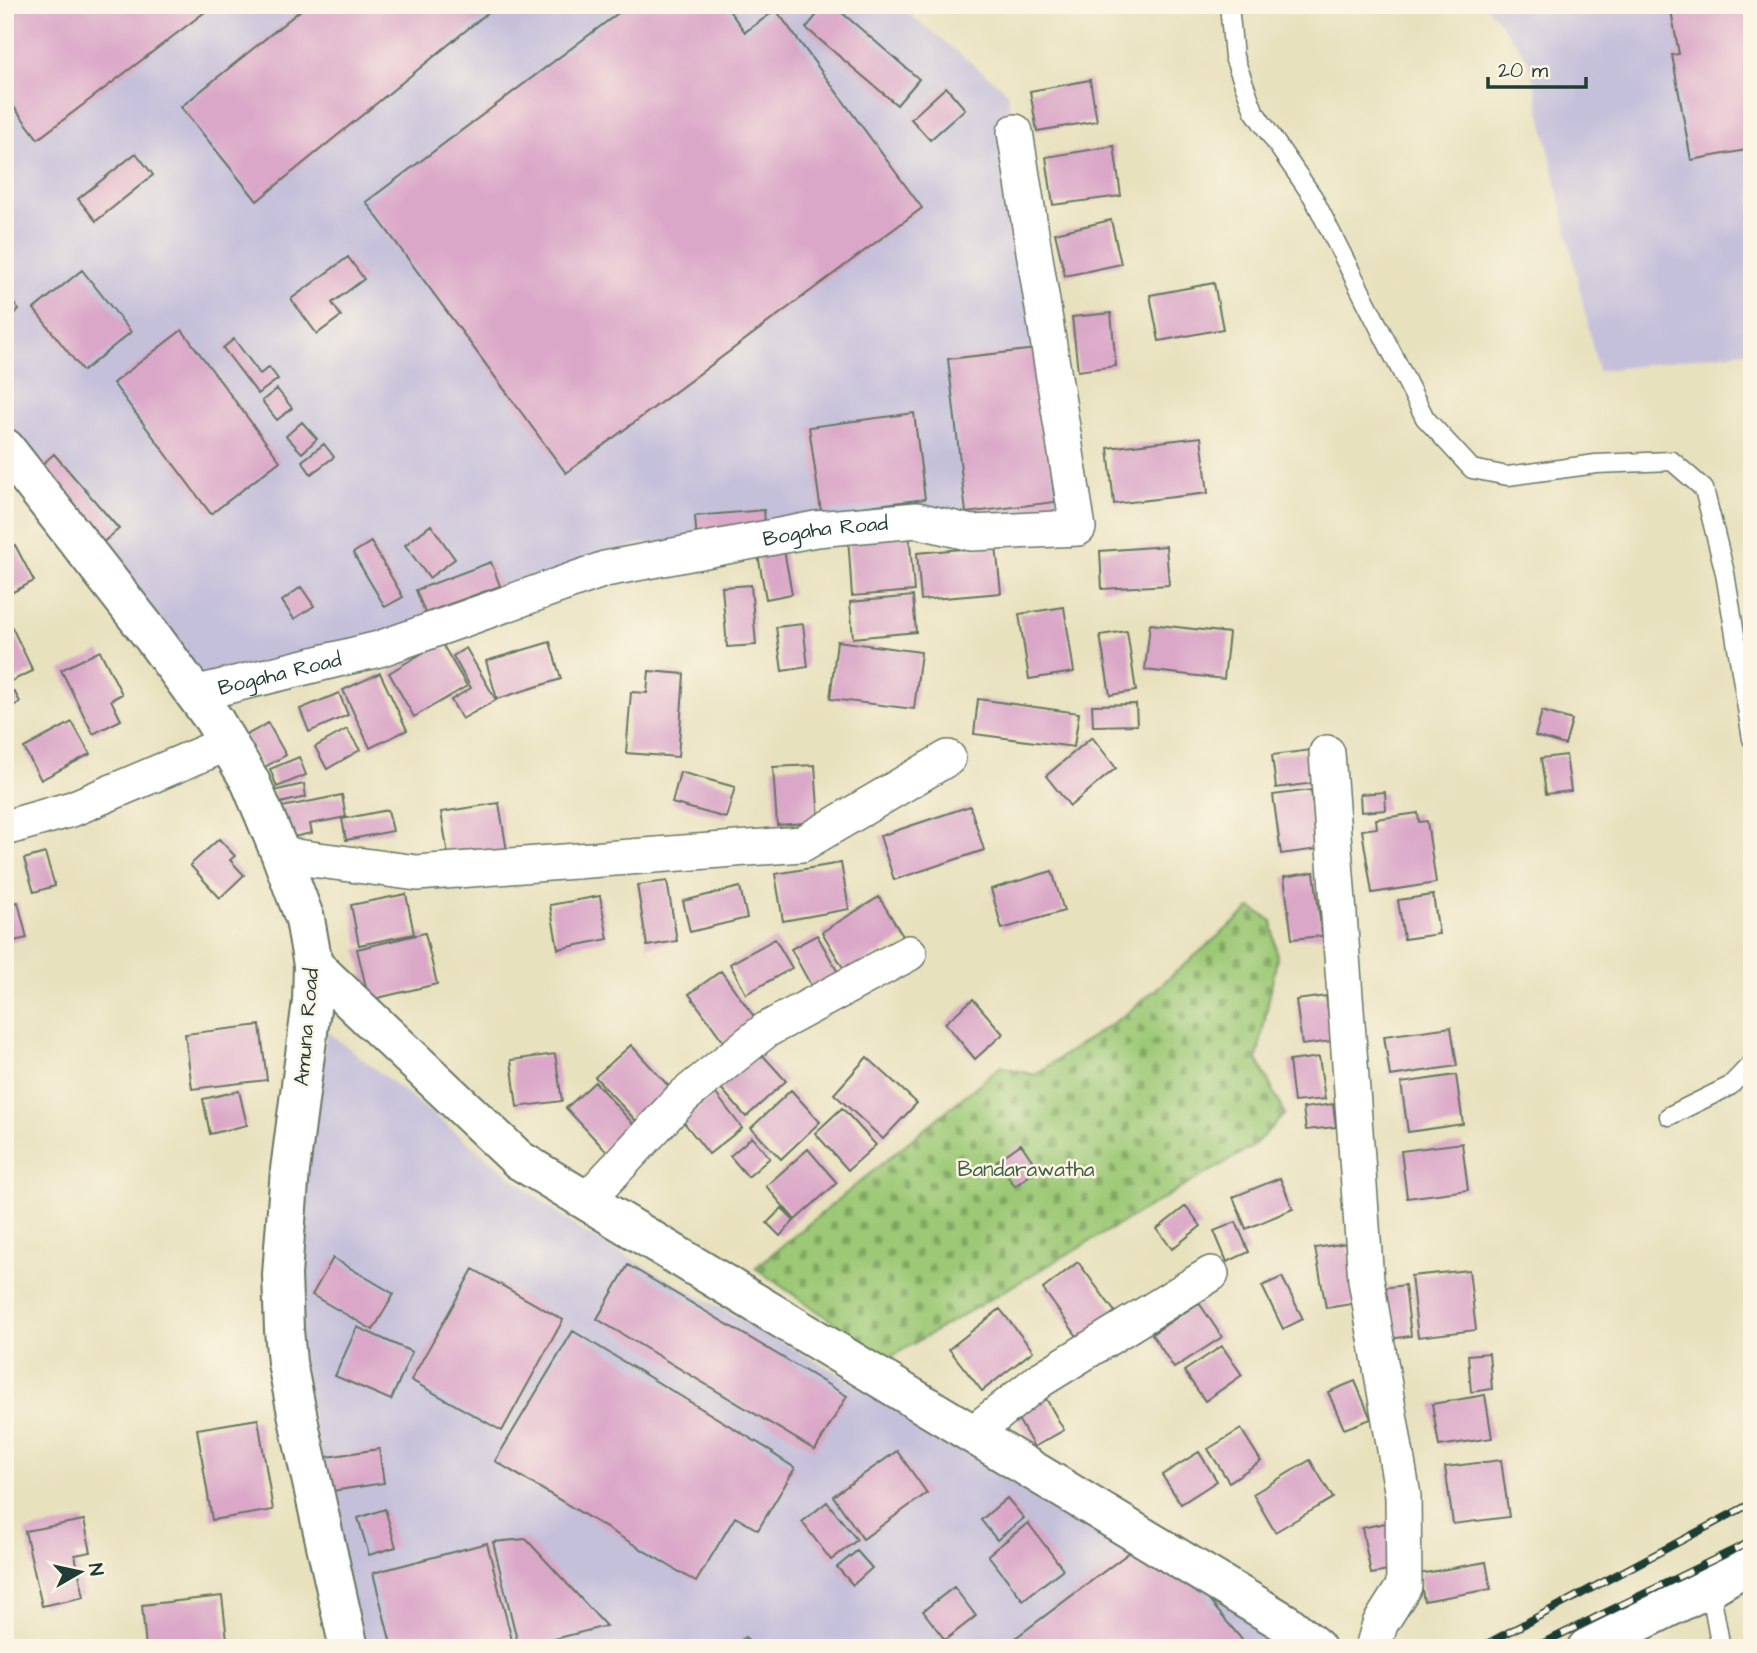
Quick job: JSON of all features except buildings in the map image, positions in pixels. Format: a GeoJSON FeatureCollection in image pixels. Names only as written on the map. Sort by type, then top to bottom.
{"type":"FeatureCollection","features":[{"type":"Feature","properties":{"kind":"street","name":"Bogaha Road"},"geometry":{"type":"LineString","coordinates":[[194,694],[379,649],[605,569],[816,529],[917,520],[971,533],[1079,528],[1015,132]]}},
{"type":"Feature","properties":{"kind":"street","name":"Amuna Road"},"geometry":{"type":"LineString","coordinates":[[5,448],[152,636],[228,743],[250,781],[305,919],[313,965],[312,1001],[290,1170],[282,1266],[284,1330],[298,1422],[349,1648]]}},
{"type":"Feature","properties":{"kind":"street"},"geometry":{"type":"LineString","coordinates":[[5,828],[72,809],[228,743]]}},
{"type":"Feature","properties":{"kind":"street"},"geometry":{"type":"LineString","coordinates":[[1328,753],[1366,1280],[1403,1496],[1404,1586],[1380,1624],[1373,1648]]}},
{"type":"Feature","properties":{"kind":"street"},"geometry":{"type":"LineString","coordinates":[[281,855],[417,873],[802,845],[948,758]]}},
{"type":"Feature","properties":{"kind":"street"},"geometry":{"type":"LineString","coordinates":[[586,1201],[684,1096],[766,1030],[909,953]]}},
{"type":"Feature","properties":{"kind":"street"},"geometry":{"type":"LineString","coordinates":[[313,965],[519,1160],[1287,1625],[1316,1648]]}},
{"type":"Feature","properties":{"kind":"street"},"geometry":{"type":"LineString","coordinates":[[972,1434],[1040,1380],[1211,1274]]}},
{"type":"Feature","properties":{"kind":"street"},"geometry":{"type":"LineString","coordinates":[[1587,1648],[1710,1587],[1752,1562]]}},
{"type":"Feature","properties":{"kind":"lane"},"geometry":{"type":"LineString","coordinates":[[1229,5],[1234,57],[1254,111],[1313,197],[1425,418],[1472,469],[1508,476],[1596,464],[1672,461],[1704,489],[1725,573],[1752,739]]}},
{"type":"Feature","properties":{"kind":"lane"},"geometry":{"type":"LineString","coordinates":[[1669,1116],[1730,1086],[1752,1063]]}},
{"type":"Feature","properties":{"kind":"lane"},"geometry":{"type":"LineString","coordinates":[[1710,1587],[1721,1648]]}},
{"type":"Feature","properties":{"kind":"shaded area"},"geometry":{"type":"Polygon","coordinates":[[[5,5],[898,5],[1007,91],[1064,518],[757,543],[639,544],[221,710],[5,433],[5,5]]]}},
{"type":"Feature","properties":{"kind":"shaded area"},"geometry":{"type":"Polygon","coordinates":[[[1486,5],[1752,5],[1752,350],[1598,371],[1529,60],[1486,5]]]}},
{"type":"Feature","properties":{"kind":"shaded area"},"geometry":{"type":"Polygon","coordinates":[[[327,1031],[578,1229],[1187,1568],[1301,1648],[362,1648],[300,1361],[301,1186],[327,1031]]]}},
{"type":"Feature","properties":{"kind":"green space","name":"Bandarawatha"},"geometry":{"type":"Polygon","coordinates":[[[1251,908],[1272,921],[1277,958],[1257,1059],[1285,1114],[1252,1147],[887,1359],[755,1268],[1001,1066],[1034,1075],[1129,1012],[1251,908]]]}},
{"type":"Feature","properties":{"kind":"railway"},"geometry":{"type":"LineString","coordinates":[[1479,1648],[1752,1503]]}},
{"type":"Feature","properties":{"kind":"railway"},"geometry":{"type":"LineString","coordinates":[[1533,1648],[1752,1541]]}}]}
